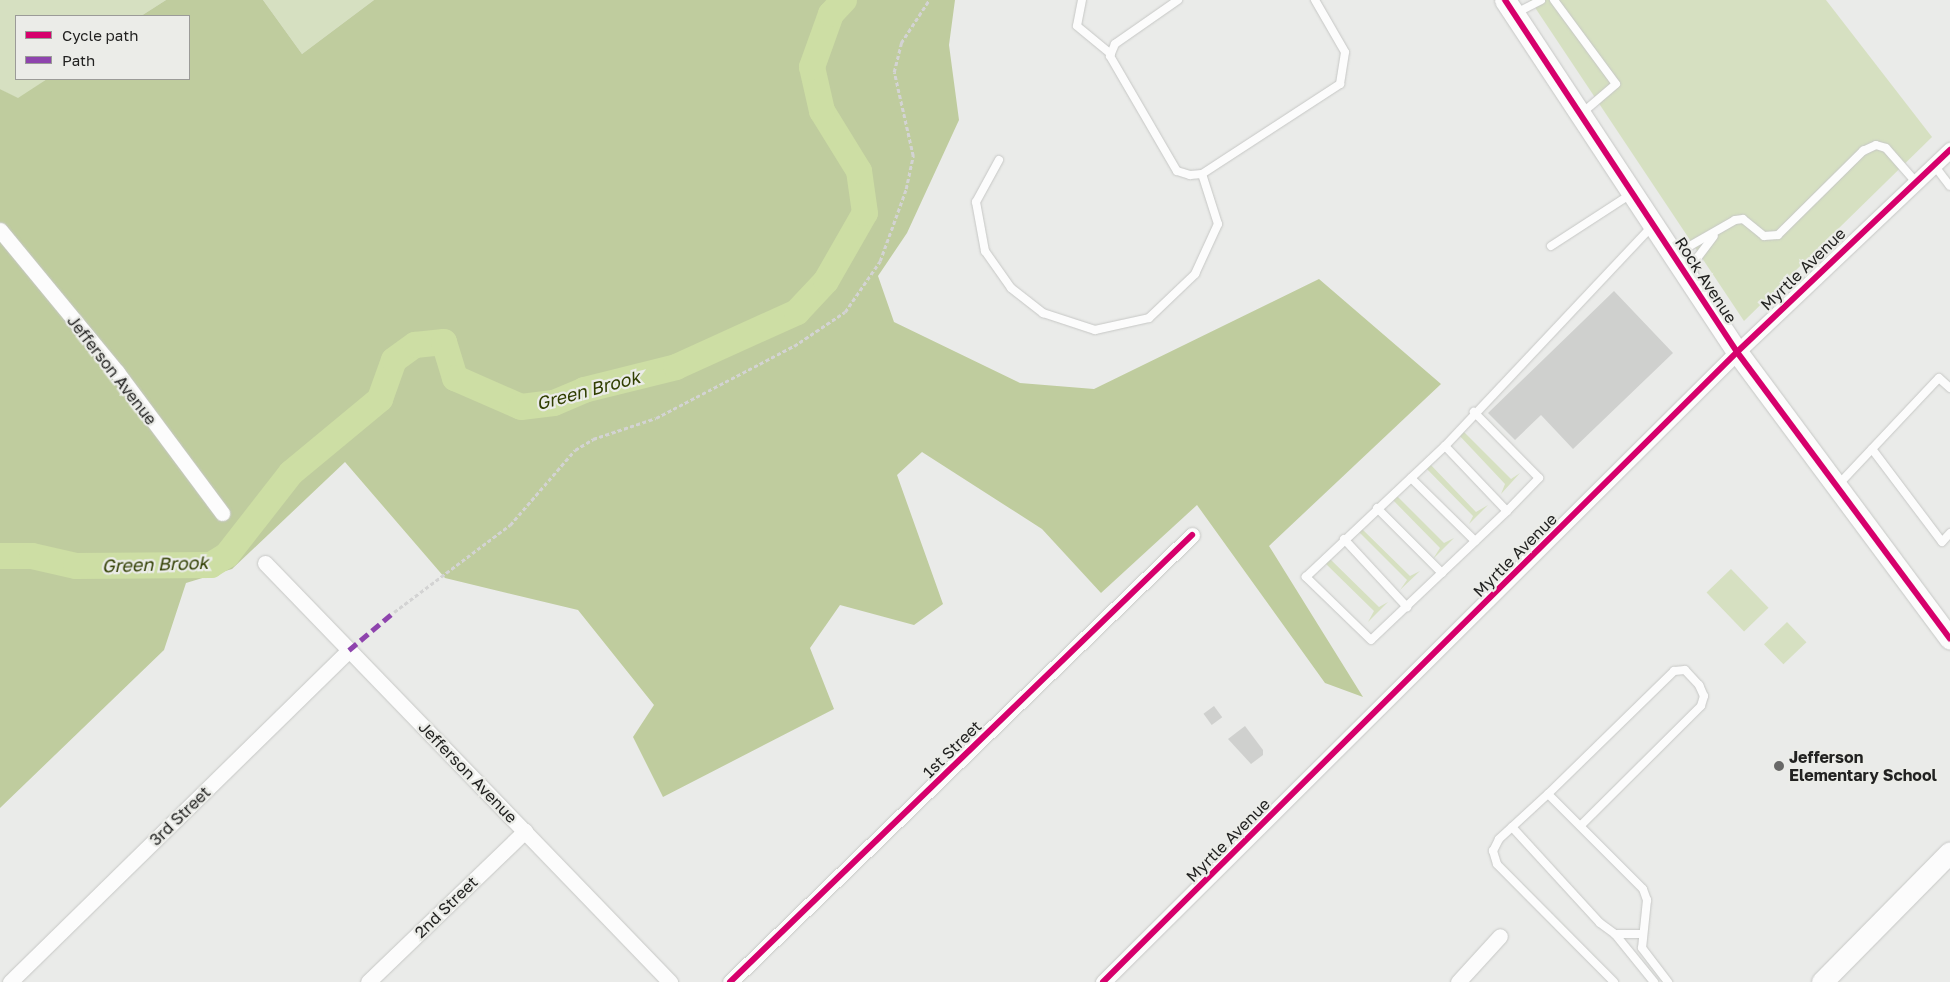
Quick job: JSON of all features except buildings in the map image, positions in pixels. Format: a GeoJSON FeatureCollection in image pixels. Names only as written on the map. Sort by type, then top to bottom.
{"type":"FeatureCollection","features":[{"type":"Feature","properties":{"kind":"street","name":"Rock Avenue"},"geometry":{"type":"LineString","coordinates":[[1509,7],[1737,352],[1950,639]]}},
{"type":"Feature","properties":{"kind":"street","name":"Myrtle Avenue"},"geometry":{"type":"LineString","coordinates":[[1111,979],[1737,352],[1915,181],[1950,150]]}},
{"type":"Feature","properties":{"kind":"street","name":"Jefferson Avenue"},"geometry":{"type":"LineString","coordinates":[[0,230],[117,372],[222,513]]}},
{"type":"Feature","properties":{"kind":"street","name":"1st Street"},"geometry":{"type":"LineString","coordinates":[[730,982],[1192,535]]}},
{"type":"Feature","properties":{"kind":"street","name":"Jefferson Avenue"},"geometry":{"type":"LineString","coordinates":[[265,563],[670,982]]}},
{"type":"Feature","properties":{"kind":"street","name":"3rd Street"},"geometry":{"type":"LineString","coordinates":[[10,982],[350,650]]}},
{"type":"Feature","properties":{"kind":"street","name":"2nd Street"},"geometry":{"type":"LineString","coordinates":[[368,982],[524,831]]}},
{"type":"Feature","properties":{"kind":"street"},"geometry":{"type":"LineString","coordinates":[[1822,982],[1950,852]]}},
{"type":"Feature","properties":{"kind":"street"},"geometry":{"type":"LineString","coordinates":[[1458,982],[1500,936]]}},
{"type":"Feature","properties":{"kind":"lane"},"geometry":{"type":"LineString","coordinates":[[1082,0],[1078,26],[1111,54]]}},
{"type":"Feature","properties":{"kind":"lane"},"geometry":{"type":"LineString","coordinates":[[1178,0],[1115,44],[1111,54],[1112,67],[1177,172],[1202,174],[1340,84],[1345,52],[1315,0]]}},
{"type":"Feature","properties":{"kind":"lane"},"geometry":{"type":"LineString","coordinates":[[1509,7],[1541,0]]}},
{"type":"Feature","properties":{"kind":"lane"},"geometry":{"type":"LineString","coordinates":[[1554,0],[1616,84],[1580,114]]}},
{"type":"Feature","properties":{"kind":"lane"},"geometry":{"type":"LineString","coordinates":[[1674,255],[1719,230],[1744,219],[1764,236],[1778,235],[1863,151],[1876,145],[1886,148],[1915,181]]}},
{"type":"Feature","properties":{"kind":"lane"},"geometry":{"type":"LineString","coordinates":[[999,160],[976,202],[985,251],[1011,288],[1043,313],[1095,330],[1150,318],[1195,274],[1218,224],[1202,174]]}},
{"type":"Feature","properties":{"kind":"lane"},"geometry":{"type":"LineString","coordinates":[[1934,165],[1950,186]]}},
{"type":"Feature","properties":{"kind":"lane"},"geometry":{"type":"LineString","coordinates":[[1551,246],[1632,193]]}},
{"type":"Feature","properties":{"kind":"lane"},"geometry":{"type":"LineString","coordinates":[[1474,412],[1539,478],[1372,640],[1306,577],[1344,539],[1445,446],[1474,412],[1653,224]]}},
{"type":"Feature","properties":{"kind":"lane"},"geometry":{"type":"LineString","coordinates":[[1690,280],[1698,257],[1719,230]]}},
{"type":"Feature","properties":{"kind":"lane"},"geometry":{"type":"LineString","coordinates":[[1836,486],[1939,378],[1950,388]]}},
{"type":"Feature","properties":{"kind":"lane"},"geometry":{"type":"LineString","coordinates":[[1445,446],[1507,511]]}},
{"type":"Feature","properties":{"kind":"lane"},"geometry":{"type":"LineString","coordinates":[[1872,448],[1942,542],[1950,534]]}},
{"type":"Feature","properties":{"kind":"lane"},"geometry":{"type":"LineString","coordinates":[[1411,478],[1475,541]]}},
{"type":"Feature","properties":{"kind":"lane"},"geometry":{"type":"LineString","coordinates":[[1378,508],[1442,573]]}},
{"type":"Feature","properties":{"kind":"lane"},"geometry":{"type":"LineString","coordinates":[[1344,539],[1407,607]]}},
{"type":"Feature","properties":{"kind":"lane"},"geometry":{"type":"LineString","coordinates":[[1580,826],[1701,706],[1704,696],[1700,685],[1685,670],[1674,671],[1512,827],[1493,851],[1497,864],[1614,982]]}},
{"type":"Feature","properties":{"kind":"lane"},"geometry":{"type":"LineString","coordinates":[[1548,794],[1643,889],[1647,900],[1642,948],[1668,982]]}},
{"type":"Feature","properties":{"kind":"lane"},"geometry":{"type":"LineString","coordinates":[[1512,827],[1615,934],[1654,982]]}},
{"type":"Feature","properties":{"kind":"lane"},"geometry":{"type":"LineString","coordinates":[[1615,934],[1642,934]]}},
{"type":"Feature","properties":{"kind":"path"},"geometry":{"type":"LineString","coordinates":[[394,612],[510,525],[575,450],[592,439],[656,418],[794,346],[845,312],[880,261],[906,189],[913,156],[894,72],[901,44],[929,0]]}},
{"type":"Feature","properties":{"kind":"green space"},"geometry":{"type":"Polygon","coordinates":[[[0,0],[166,0],[143,15],[15,15],[15,80],[46,80],[18,99],[0,89],[0,0]]]}},
{"type":"Feature","properties":{"kind":"green space"},"geometry":{"type":"Polygon","coordinates":[[[166,0],[263,0],[302,54],[374,0],[955,0],[949,45],[959,120],[907,233],[878,276],[894,322],[1020,383],[1094,389],[1319,279],[1441,384],[1269,546],[1363,697],[1325,683],[1197,505],[1101,593],[1042,529],[922,452],[897,475],[943,604],[914,625],[840,605],[810,648],[834,709],[663,797],[633,737],[654,705],[578,610],[445,578],[345,462],[232,569],[186,583],[164,650],[0,808],[0,89],[18,98],[45,80],[190,80],[190,15],[143,15],[166,0]]]}},
{"type":"Feature","properties":{"kind":"green space"},"geometry":{"type":"Polygon","coordinates":[[[263,0],[374,0],[302,54],[263,0]]]}},
{"type":"Feature","properties":{"kind":"green space"},"geometry":{"type":"Polygon","coordinates":[[[1530,0],[1826,0],[1932,137],[1744,321],[1530,0]]]}},
{"type":"Feature","properties":{"kind":"green space"},"geometry":{"type":"Polygon","coordinates":[[[1461,429],[1511,479],[1520,473],[1501,494],[1505,484],[1457,433],[1461,429]]]}},
{"type":"Feature","properties":{"kind":"green space"},"geometry":{"type":"Polygon","coordinates":[[[1428,462],[1476,512],[1488,505],[1469,524],[1473,516],[1424,466],[1428,462]]]}},
{"type":"Feature","properties":{"kind":"green space"},"geometry":{"type":"Polygon","coordinates":[[[1396,495],[1444,543],[1454,538],[1433,559],[1440,548],[1391,498],[1396,495]]]}},
{"type":"Feature","properties":{"kind":"green space"},"geometry":{"type":"Polygon","coordinates":[[[1361,528],[1410,576],[1420,571],[1400,590],[1407,580],[1358,531],[1361,528]]]}},
{"type":"Feature","properties":{"kind":"green space"},"geometry":{"type":"Polygon","coordinates":[[[1329,558],[1379,607],[1388,602],[1368,622],[1374,611],[1325,563],[1329,558]]]}},
{"type":"Feature","properties":{"kind":"green space"},"geometry":{"type":"Polygon","coordinates":[[[1731,569],[1769,608],[1744,631],[1707,593],[1731,569]]]}},
{"type":"Feature","properties":{"kind":"green space"},"geometry":{"type":"Polygon","coordinates":[[[1787,622],[1806,642],[1783,664],[1764,644],[1787,622]]]}},
{"type":"Feature","properties":{"kind":"waterway","name":"Green Brook"},"geometry":{"type":"LineString","coordinates":[[0,556],[32,556],[76,566],[211,565],[227,555],[291,473],[380,399],[394,360],[415,345],[444,342],[455,378],[521,407],[554,403],[584,390],[676,367],[797,312],[826,281],[865,213],[859,171],[822,111],[812,67],[831,14],[844,0]]}},
{"type":"Feature","properties":{"kind":"marked path"},"geometry":{"type":"LineString","coordinates":[[349,650],[394,612]]}},
{"type":"Feature","properties":{"kind":"cycle path"},"geometry":{"type":"LineString","coordinates":[[1505,0],[1737,352],[1950,639]]}},
{"type":"Feature","properties":{"kind":"cycle path"},"geometry":{"type":"LineString","coordinates":[[1103,982],[1737,352],[1950,150]]}},
{"type":"Feature","properties":{"kind":"cycle path"},"geometry":{"type":"LineString","coordinates":[[730,982],[1192,535]]}},
{"type":"Feature","properties":{"kind":"place","name":"Jefferson Elementary School"},"geometry":{"type":"Point","coordinates":[1779,766]}}]}
